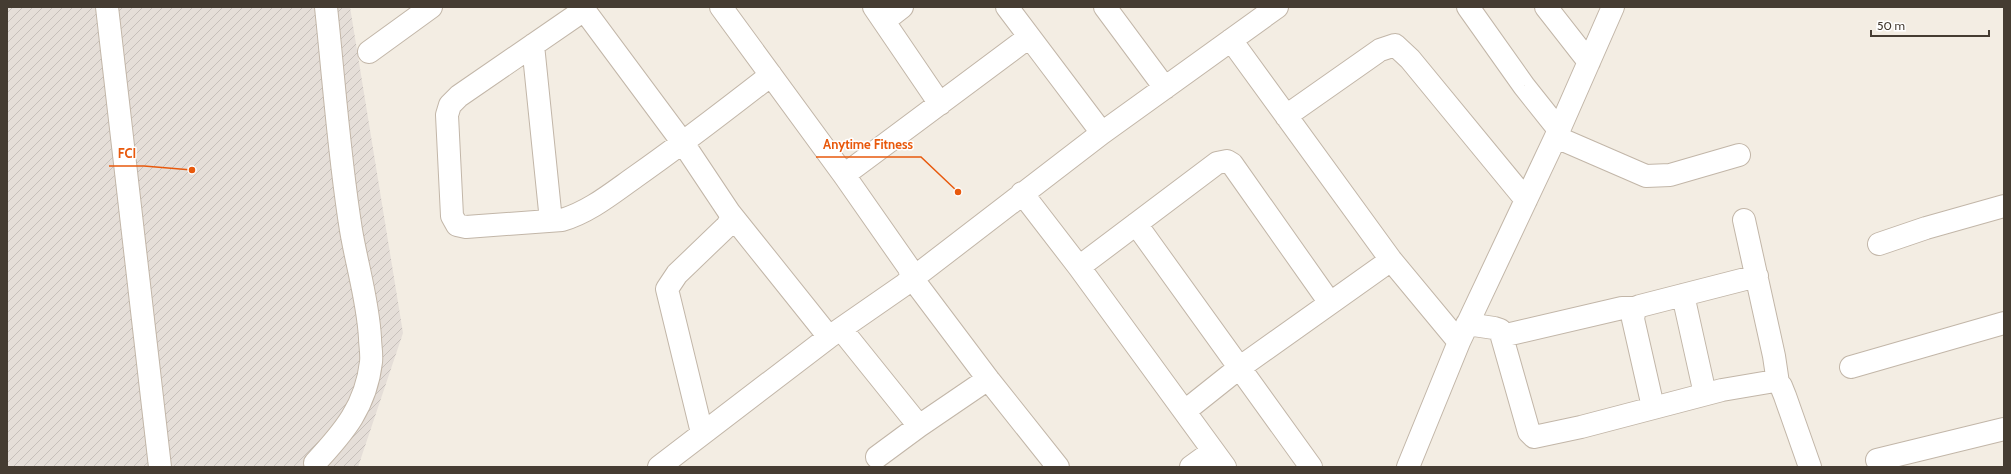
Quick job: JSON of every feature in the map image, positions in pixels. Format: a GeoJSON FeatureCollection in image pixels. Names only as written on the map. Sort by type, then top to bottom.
{"type":"FeatureCollection","features":[{"type":"Feature","properties":{"kind":"street"},"geometry":{"type":"LineString","coordinates":[[107,7],[160,467]]}},
{"type":"Feature","properties":{"kind":"street"},"geometry":{"type":"LineString","coordinates":[[315,463],[343,433],[356,411],[366,386],[371,361],[368,309],[351,231],[340,150],[326,7]]}},
{"type":"Feature","properties":{"kind":"street"},"geometry":{"type":"LineString","coordinates":[[369,52],[431,7]]}},
{"type":"Feature","properties":{"kind":"street"},"geometry":{"type":"LineString","coordinates":[[721,7],[844,175],[909,268],[912,278],[1055,466]]}},
{"type":"Feature","properties":{"kind":"street"},"geometry":{"type":"LineString","coordinates":[[902,7],[879,14],[940,104]]}},
{"type":"Feature","properties":{"kind":"street"},"geometry":{"type":"LineString","coordinates":[[1007,7],[1102,133]]}},
{"type":"Feature","properties":{"kind":"street"},"geometry":{"type":"LineString","coordinates":[[659,467],[835,333],[912,278],[1102,133],[1277,7]]}},
{"type":"Feature","properties":{"kind":"street"},"geometry":{"type":"LineString","coordinates":[[1468,7],[1558,133],[1646,176],[1670,175],[1739,155]]}},
{"type":"Feature","properties":{"kind":"street"},"geometry":{"type":"LineString","coordinates":[[1546,7],[1589,62]]}},
{"type":"Feature","properties":{"kind":"street"},"geometry":{"type":"LineString","coordinates":[[1408,467],[1463,333],[1558,133],[1613,7]]}},
{"type":"Feature","properties":{"kind":"street"},"geometry":{"type":"LineString","coordinates":[[770,75],[683,143],[596,204],[575,216],[551,221],[466,227],[457,225],[452,216],[447,115],[450,105],[459,96],[533,45],[583,8],[683,143],[730,212],[835,333],[919,426]]}},
{"type":"Feature","properties":{"kind":"street"},"geometry":{"type":"LineString","coordinates":[[1111,9],[1165,88]]}},
{"type":"Feature","properties":{"kind":"street"},"geometry":{"type":"LineString","coordinates":[[844,175],[1029,37]]}},
{"type":"Feature","properties":{"kind":"street"},"geometry":{"type":"LineString","coordinates":[[1231,40],[1391,260],[1463,333]]}},
{"type":"Feature","properties":{"kind":"street"},"geometry":{"type":"LineString","coordinates":[[533,45],[551,221]]}},
{"type":"Feature","properties":{"kind":"street"},"geometry":{"type":"LineString","coordinates":[[1286,116],[1380,50],[1395,45],[1410,59],[1526,200]]}},
{"type":"Feature","properties":{"kind":"street"},"geometry":{"type":"LineString","coordinates":[[1079,267],[1217,163],[1227,161],[1232,164],[1330,303]]}},
{"type":"Feature","properties":{"kind":"street"},"geometry":{"type":"LineString","coordinates":[[1022,193],[1079,267],[1219,459],[1191,467]]}},
{"type":"Feature","properties":{"kind":"street"},"geometry":{"type":"LineString","coordinates":[[1879,244],[1926,228],[2004,206]]}},
{"type":"Feature","properties":{"kind":"street"},"geometry":{"type":"LineString","coordinates":[[702,433],[667,289],[677,274],[728,226],[731,219],[730,212]]}},
{"type":"Feature","properties":{"kind":"street"},"geometry":{"type":"LineString","coordinates":[[1744,220],[1774,356],[1778,383],[1785,396],[1810,467]]}},
{"type":"Feature","properties":{"kind":"street"},"geometry":{"type":"LineString","coordinates":[[1136,224],[1311,467]]}},
{"type":"Feature","properties":{"kind":"street"},"geometry":{"type":"LineString","coordinates":[[1185,411],[1239,368],[1391,260]]}},
{"type":"Feature","properties":{"kind":"street"},"geometry":{"type":"LineString","coordinates":[[1502,336],[1622,308],[1635,308],[1757,276]]}},
{"type":"Feature","properties":{"kind":"street"},"geometry":{"type":"LineString","coordinates":[[1683,295],[1704,394]]}},
{"type":"Feature","properties":{"kind":"street"},"geometry":{"type":"LineString","coordinates":[[1635,308],[1633,320],[1653,407]]}},
{"type":"Feature","properties":{"kind":"street"},"geometry":{"type":"LineString","coordinates":[[1851,366],[2004,323]]}},
{"type":"Feature","properties":{"kind":"street"},"geometry":{"type":"LineString","coordinates":[[1463,333],[1498,329],[1502,336],[1529,432],[1534,437],[1581,427],[1704,394],[1769,381],[1775,381],[1778,383]]}},
{"type":"Feature","properties":{"kind":"street"},"geometry":{"type":"LineString","coordinates":[[875,464],[919,426],[988,379]]}},
{"type":"Feature","properties":{"kind":"street"},"geometry":{"type":"LineString","coordinates":[[1877,460],[2004,429]]}},
{"type":"Feature","properties":{"kind":"shaded area"},"geometry":{"type":"Polygon","coordinates":[[[7,7],[350,7],[403,333],[358,467],[7,467],[7,7]]]}},
{"type":"Feature","properties":{"kind":"place","name":"FCI"},"geometry":{"type":"Point","coordinates":[192,170]}},
{"type":"Feature","properties":{"kind":"place","name":"Anytime Fitness"},"geometry":{"type":"Point","coordinates":[958,192]}}]}
